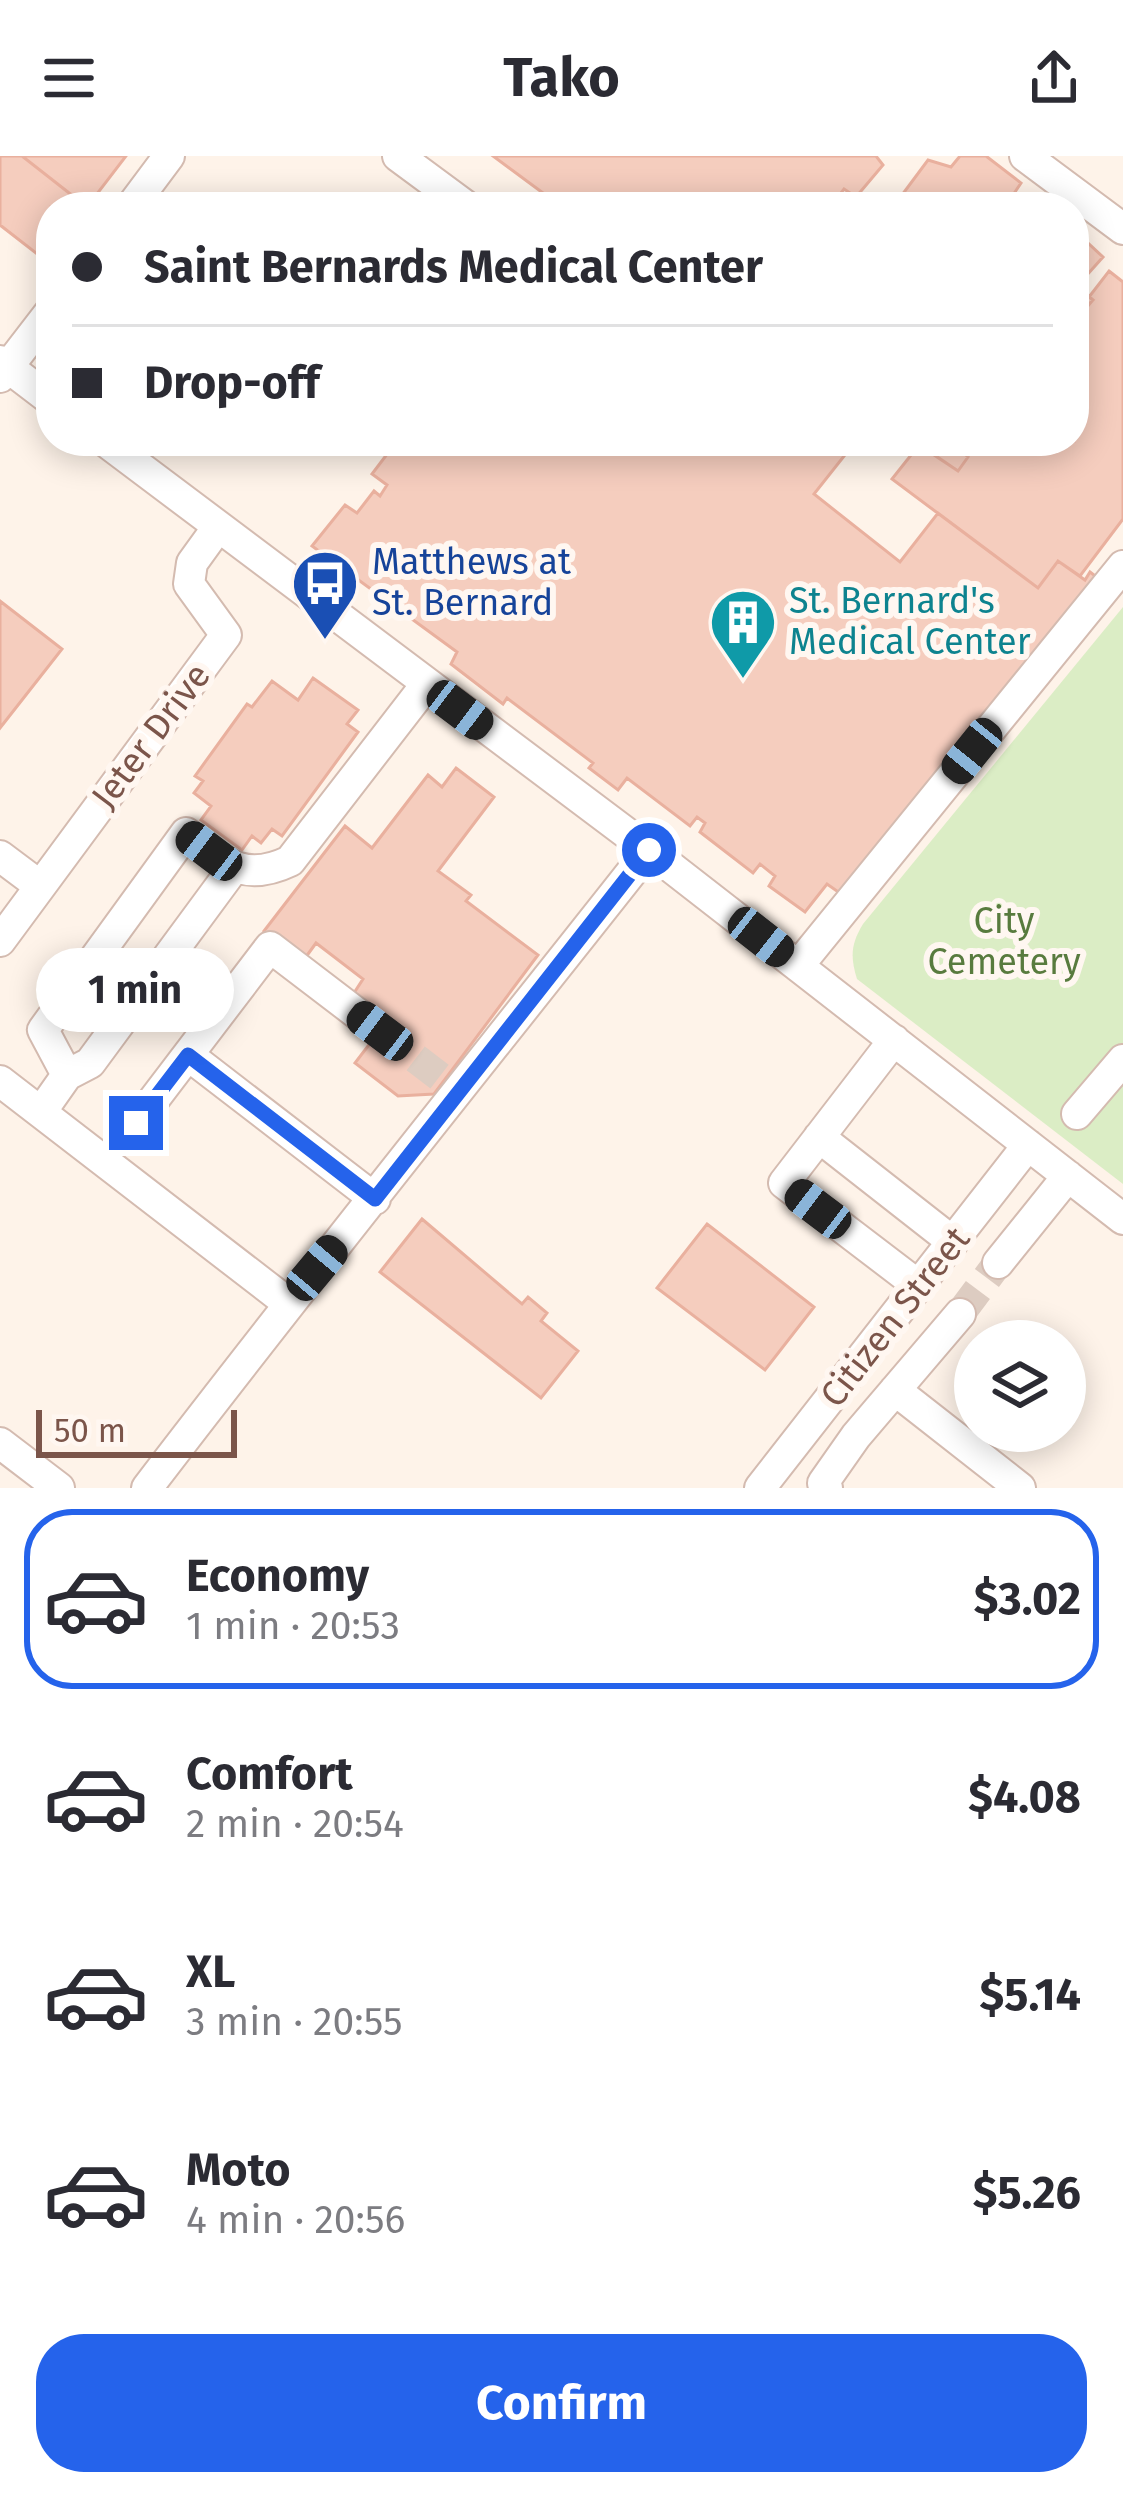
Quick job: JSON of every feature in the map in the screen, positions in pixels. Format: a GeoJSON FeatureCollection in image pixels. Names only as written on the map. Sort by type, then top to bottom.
{"type":"FeatureCollection","features":[{"type":"Feature","properties":{"kind":"street"},"geometry":{"type":"LineString","coordinates":[[150,192],[170,156]]}},
{"type":"Feature","properties":{"kind":"street"},"geometry":{"type":"LineString","coordinates":[[398,156],[447,192]]}},
{"type":"Feature","properties":{"kind":"street"},"geometry":{"type":"LineString","coordinates":[[1033,158],[1076,192]]}},
{"type":"Feature","properties":{"kind":"street"},"geometry":{"type":"LineString","coordinates":[[1089,202],[1123,229]]}},
{"type":"Feature","properties":{"kind":"street"},"geometry":{"type":"LineString","coordinates":[[36,329],[3,368],[36,390]]}},
{"type":"Feature","properties":{"kind":"street"},"geometry":{"type":"LineString","coordinates":[[125,456],[649,850],[1123,1219]]}},
{"type":"Feature","properties":{"kind":"street","name":"Jeter Drive"},"geometry":{"type":"LineString","coordinates":[[0,941],[226,635],[189,584],[192,563],[218,527]]}},
{"type":"Feature","properties":{"kind":"street"},"geometry":{"type":"LineString","coordinates":[[798,966],[1123,566]]}},
{"type":"Feature","properties":{"kind":"street"},"geometry":{"type":"LineString","coordinates":[[67,1075],[43,1030],[186,833],[233,869],[272,870],[290,861],[426,685]]}},
{"type":"Feature","properties":{"kind":"street"},"geometry":{"type":"LineString","coordinates":[[147,1488],[288,1303],[375,1199],[452,1085],[649,850]]}},
{"type":"Feature","properties":{"kind":"street"},"geometry":{"type":"LineString","coordinates":[[0,856],[40,886]]}},
{"type":"Feature","properties":{"kind":"street"},"geometry":{"type":"LineString","coordinates":[[40,1112],[67,1075],[90,1063],[233,869]]}},
{"type":"Feature","properties":{"kind":"street"},"geometry":{"type":"LineString","coordinates":[[136,1123],[270,947],[380,1031]]}},
{"type":"Feature","properties":{"kind":"street"},"geometry":{"type":"LineString","coordinates":[[894,1040],[784,1183],[920,1286]]}},
{"type":"Feature","properties":{"kind":"street"},"geometry":{"type":"LineString","coordinates":[[188,1055],[375,1199]]}},
{"type":"Feature","properties":{"kind":"street"},"geometry":{"type":"LineString","coordinates":[[1077,1114],[1123,1060]]}},
{"type":"Feature","properties":{"kind":"street"},"geometry":{"type":"LineString","coordinates":[[0,1081],[288,1303]]}},
{"type":"Feature","properties":{"kind":"street"},"geometry":{"type":"LineString","coordinates":[[819,1137],[953,1242]]}},
{"type":"Feature","properties":{"kind":"street","name":"Citizen Street"},"geometry":{"type":"LineString","coordinates":[[760,1488],[1028,1145]]}},
{"type":"Feature","properties":{"kind":"street"},"geometry":{"type":"LineString","coordinates":[[998,1264],[1068,1176]]}},
{"type":"Feature","properties":{"kind":"street"},"geometry":{"type":"LineString","coordinates":[[827,1488],[823,1483],[960,1314]]}},
{"type":"Feature","properties":{"kind":"street"},"geometry":{"type":"LineString","coordinates":[[895,1390],[1020,1488]]}},
{"type":"Feature","properties":{"kind":"street"},"geometry":{"type":"LineString","coordinates":[[0,1443],[59,1488]]}},
{"type":"Feature","properties":{"kind":"green space","name":"City Cemetery"},"geometry":{"type":"Polygon","coordinates":[[[1123,607],[1123,1184],[857,979],[853,957],[863,924],[1123,607]]]}},
{"type":"Feature","properties":{"kind":"building"},"geometry":{"type":"Polygon","coordinates":[[[0,156],[22,156],[68,192],[36,192],[36,253],[0,225],[0,156]]]}},
{"type":"Feature","properties":{"kind":"building"},"geometry":{"type":"Polygon","coordinates":[[[22,156],[126,156],[98,192],[68,192],[22,156]]]}},
{"type":"Feature","properties":{"kind":"building"},"geometry":{"type":"Polygon","coordinates":[[[493,156],[876,156],[883,165],[860,192],[542,192],[493,156]]]}},
{"type":"Feature","properties":{"kind":"building"},"geometry":{"type":"Polygon","coordinates":[[[960,156],[986,156],[1021,183],[1015,192],[904,192],[928,160],[951,167],[960,156]]]}},
{"type":"Feature","properties":{"kind":"building"},"geometry":{"type":"Polygon","coordinates":[[[1089,244],[1103,257],[1089,273],[1089,244]]]}},
{"type":"Feature","properties":{"kind":"building"},"geometry":{"type":"Polygon","coordinates":[[[1109,271],[1123,282],[1123,519],[1080,576],[1058,561],[1038,588],[892,479],[910,456],[936,456],[958,471],[967,456],[1089,456],[1089,304],[1093,300],[1089,297],[1109,271]]]}},
{"type":"Feature","properties":{"kind":"building","name":"St. Bernard's Medical Center"},"geometry":{"type":"Polygon","coordinates":[[[386,456],[844,456],[814,494],[900,562],[938,513],[1038,588],[1058,561],[1085,580],[1090,572],[1103,582],[844,896],[827,884],[805,912],[769,886],[775,876],[760,864],[753,873],[700,832],[705,823],[697,817],[690,826],[627,778],[618,790],[589,768],[593,763],[507,698],[503,704],[451,664],[457,652],[312,546],[345,505],[357,513],[374,491],[380,496],[387,485],[372,474],[386,456]]]}},
{"type":"Feature","properties":{"kind":"building"},"geometry":{"type":"Polygon","coordinates":[[[936,456],[967,456],[958,471],[936,456]]]}},
{"type":"Feature","properties":{"kind":"building"},"geometry":{"type":"Polygon","coordinates":[[[0,601],[62,649],[0,728],[0,601]]]}},
{"type":"Feature","properties":{"kind":"building"},"geometry":{"type":"Polygon","coordinates":[[[313,678],[358,710],[347,724],[358,732],[282,836],[272,829],[261,843],[252,836],[242,850],[201,820],[211,806],[194,793],[203,781],[195,776],[247,704],[252,707],[272,681],[298,700],[313,678]]]}},
{"type":"Feature","properties":{"kind":"building"},"geometry":{"type":"Polygon","coordinates":[[[456,768],[494,797],[438,871],[471,895],[466,901],[538,955],[434,1094],[398,1096],[355,1063],[388,1020],[354,993],[363,979],[316,943],[303,961],[264,931],[345,826],[372,848],[428,775],[442,787],[456,768]]]}},
{"type":"Feature","properties":{"kind":"building"},"geometry":{"type":"Polygon","coordinates":[[[422,1219],[522,1304],[528,1297],[547,1313],[541,1321],[578,1351],[541,1398],[380,1272],[422,1219]]]}},
{"type":"Feature","properties":{"kind":"building"},"geometry":{"type":"Polygon","coordinates":[[[707,1224],[814,1307],[765,1370],[657,1288],[707,1224]]]}},
{"type":"Feature","properties":{"kind":"tunnel"},"geometry":{"type":"LineString","coordinates":[[380,1031],[444,1080]]}},
{"type":"Feature","properties":{"kind":"tunnel"},"geometry":{"type":"LineString","coordinates":[[960,1314],[998,1263]]}},
{"type":"Feature","properties":{"kind":"place","name":"Matthews at St. Bernard"},"geometry":{"type":"Point","coordinates":[325,642]}},
{"type":"Feature","properties":{"kind":"place","name":"St. Bernard's Medical Center"},"geometry":{"type":"Point","coordinates":[743,681]}},
{"type":"Feature","properties":{"kind":"route"},"geometry":{"type":"LineString","coordinates":[[136,1123],[188,1055],[375,1199],[649,850]]}}]}
